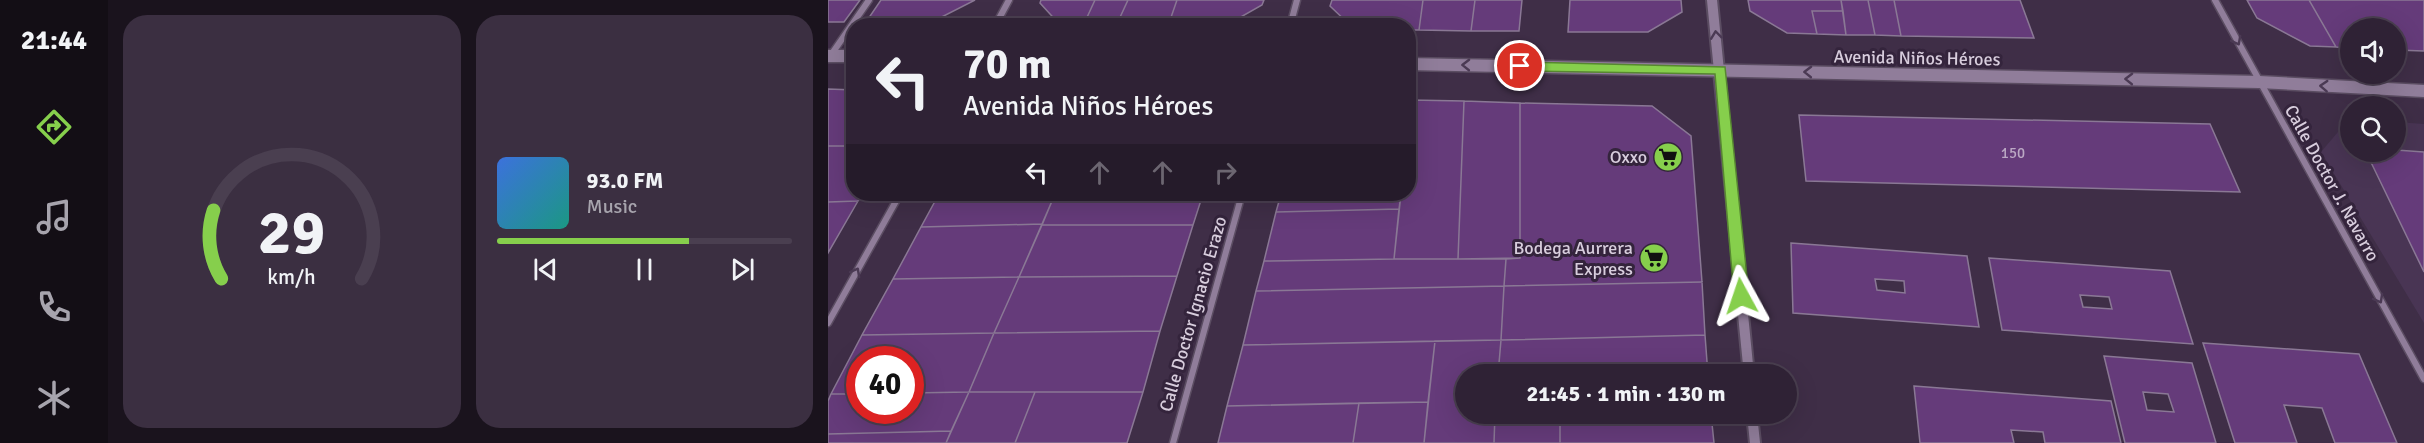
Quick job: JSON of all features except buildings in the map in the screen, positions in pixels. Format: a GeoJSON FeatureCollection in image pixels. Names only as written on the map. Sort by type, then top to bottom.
{"type":"FeatureCollection","features":[{"type":"Feature","properties":{"kind":"main road"},"geometry":{"type":"LineString","coordinates":[[829,56],[846,56]]}},
{"type":"Feature","properties":{"kind":"main road","name":"Avenida Niños Héroes"},"geometry":{"type":"LineString","coordinates":[[1416,64],[2259,82],[2424,91]]}},
{"type":"Feature","properties":{"kind":"street"},"geometry":{"type":"LineString","coordinates":[[856,18],[869,0]]}},
{"type":"Feature","properties":{"kind":"street"},"geometry":{"type":"LineString","coordinates":[[999,18],[1009,0]]}},
{"type":"Feature","properties":{"kind":"street"},"geometry":{"type":"LineString","coordinates":[[1292,18],[1297,0]]}},
{"type":"Feature","properties":{"kind":"street"},"geometry":{"type":"LineString","coordinates":[[1712,0],[1748,364]]}},
{"type":"Feature","properties":{"kind":"street","name":"Calle Doctor J. Navarro"},"geometry":{"type":"LineString","coordinates":[[2215,0],[2424,379]]}},
{"type":"Feature","properties":{"kind":"street"},"geometry":{"type":"LineString","coordinates":[[829,56],[846,32]]}},
{"type":"Feature","properties":{"kind":"street"},"geometry":{"type":"LineString","coordinates":[[828,323],[896,201]]}},
{"type":"Feature","properties":{"kind":"street","name":"Calle Doctor Ignacio Erazo"},"geometry":{"type":"LineString","coordinates":[[1173,443],[1240,201]]}},
{"type":"Feature","properties":{"kind":"street"},"geometry":{"type":"LineString","coordinates":[[1753,424],[1755,443]]}},
{"type":"Feature","properties":{"kind":"shaded area"},"geometry":{"type":"Polygon","coordinates":[[[2406,123],[2424,124],[2424,323],[2321,152],[2340,130],[2340,162],[2406,162],[2406,123]]]}},
{"type":"Feature","properties":{"kind":"place","name":"Oxxo"},"geometry":{"type":"Point","coordinates":[1668,157]}},
{"type":"Feature","properties":{"kind":"place","name":"Bodega Aurrera Express"},"geometry":{"type":"Point","coordinates":[1654,258]}},
{"type":"Feature","properties":{"kind":"route"},"geometry":{"type":"LineString","coordinates":[[1520,66],[1720,70],[1741,296]]}}]}
